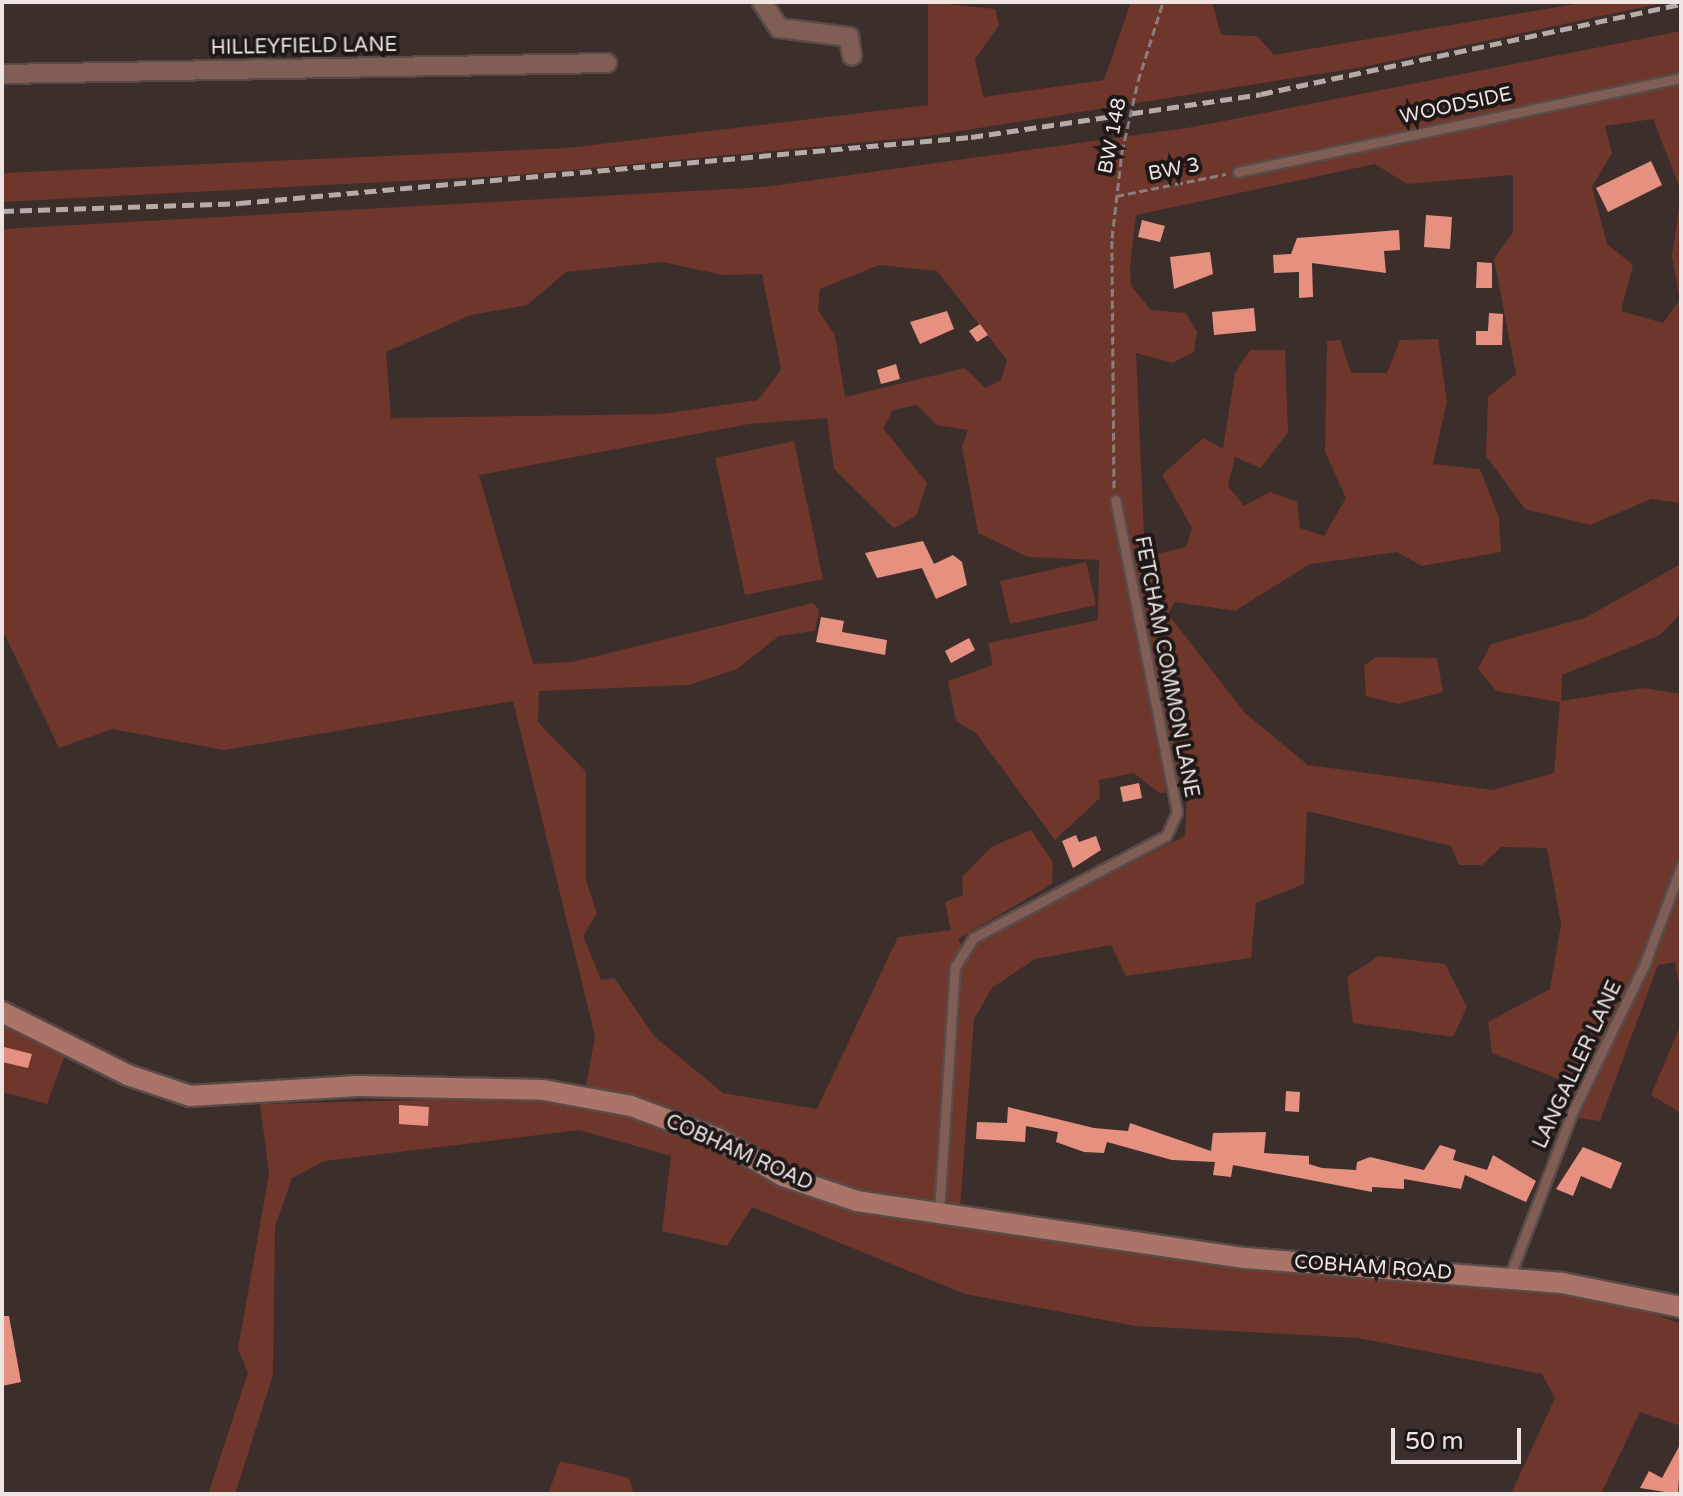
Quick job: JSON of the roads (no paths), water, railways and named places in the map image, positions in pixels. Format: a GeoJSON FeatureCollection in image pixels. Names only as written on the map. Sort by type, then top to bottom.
{"type":"FeatureCollection","features":[{"type":"Feature","properties":{"kind":"street"},"geometry":{"type":"LineString","coordinates":[[762,2],[779,28],[849,37],[852,56]]}},
{"type":"Feature","properties":{"kind":"street","name":"HILLEYFIELD LANE"},"geometry":{"type":"LineString","coordinates":[[4,72],[607,63]]}},
{"type":"Feature","properties":{"kind":"street","name":"COBHAM ROAD"},"geometry":{"type":"LineString","coordinates":[[2,1012],[128,1075],[190,1096],[358,1086],[543,1090],[631,1106],[717,1138],[783,1176],[857,1201],[1245,1258],[1509,1278],[1681,1307]]}},
{"type":"Feature","properties":{"kind":"lane","name":"WOODSIDE"},"geometry":{"type":"LineString","coordinates":[[1238,172],[1681,78]]}},
{"type":"Feature","properties":{"kind":"lane","name":"FETCHAM COMMON LANE"},"geometry":{"type":"LineString","coordinates":[[939,1212],[955,967],[973,938],[1166,836],[1177,812],[1115,500]]}},
{"type":"Feature","properties":{"kind":"lane","name":"LANGALLER LANE"},"geometry":{"type":"LineString","coordinates":[[1509,1278],[1572,1113],[1645,963],[1681,867]]}},
{"type":"Feature","properties":{"kind":"railway"},"geometry":{"type":"LineString","coordinates":[[2,211],[239,203],[971,137],[1261,94],[1681,4]]}}]}
